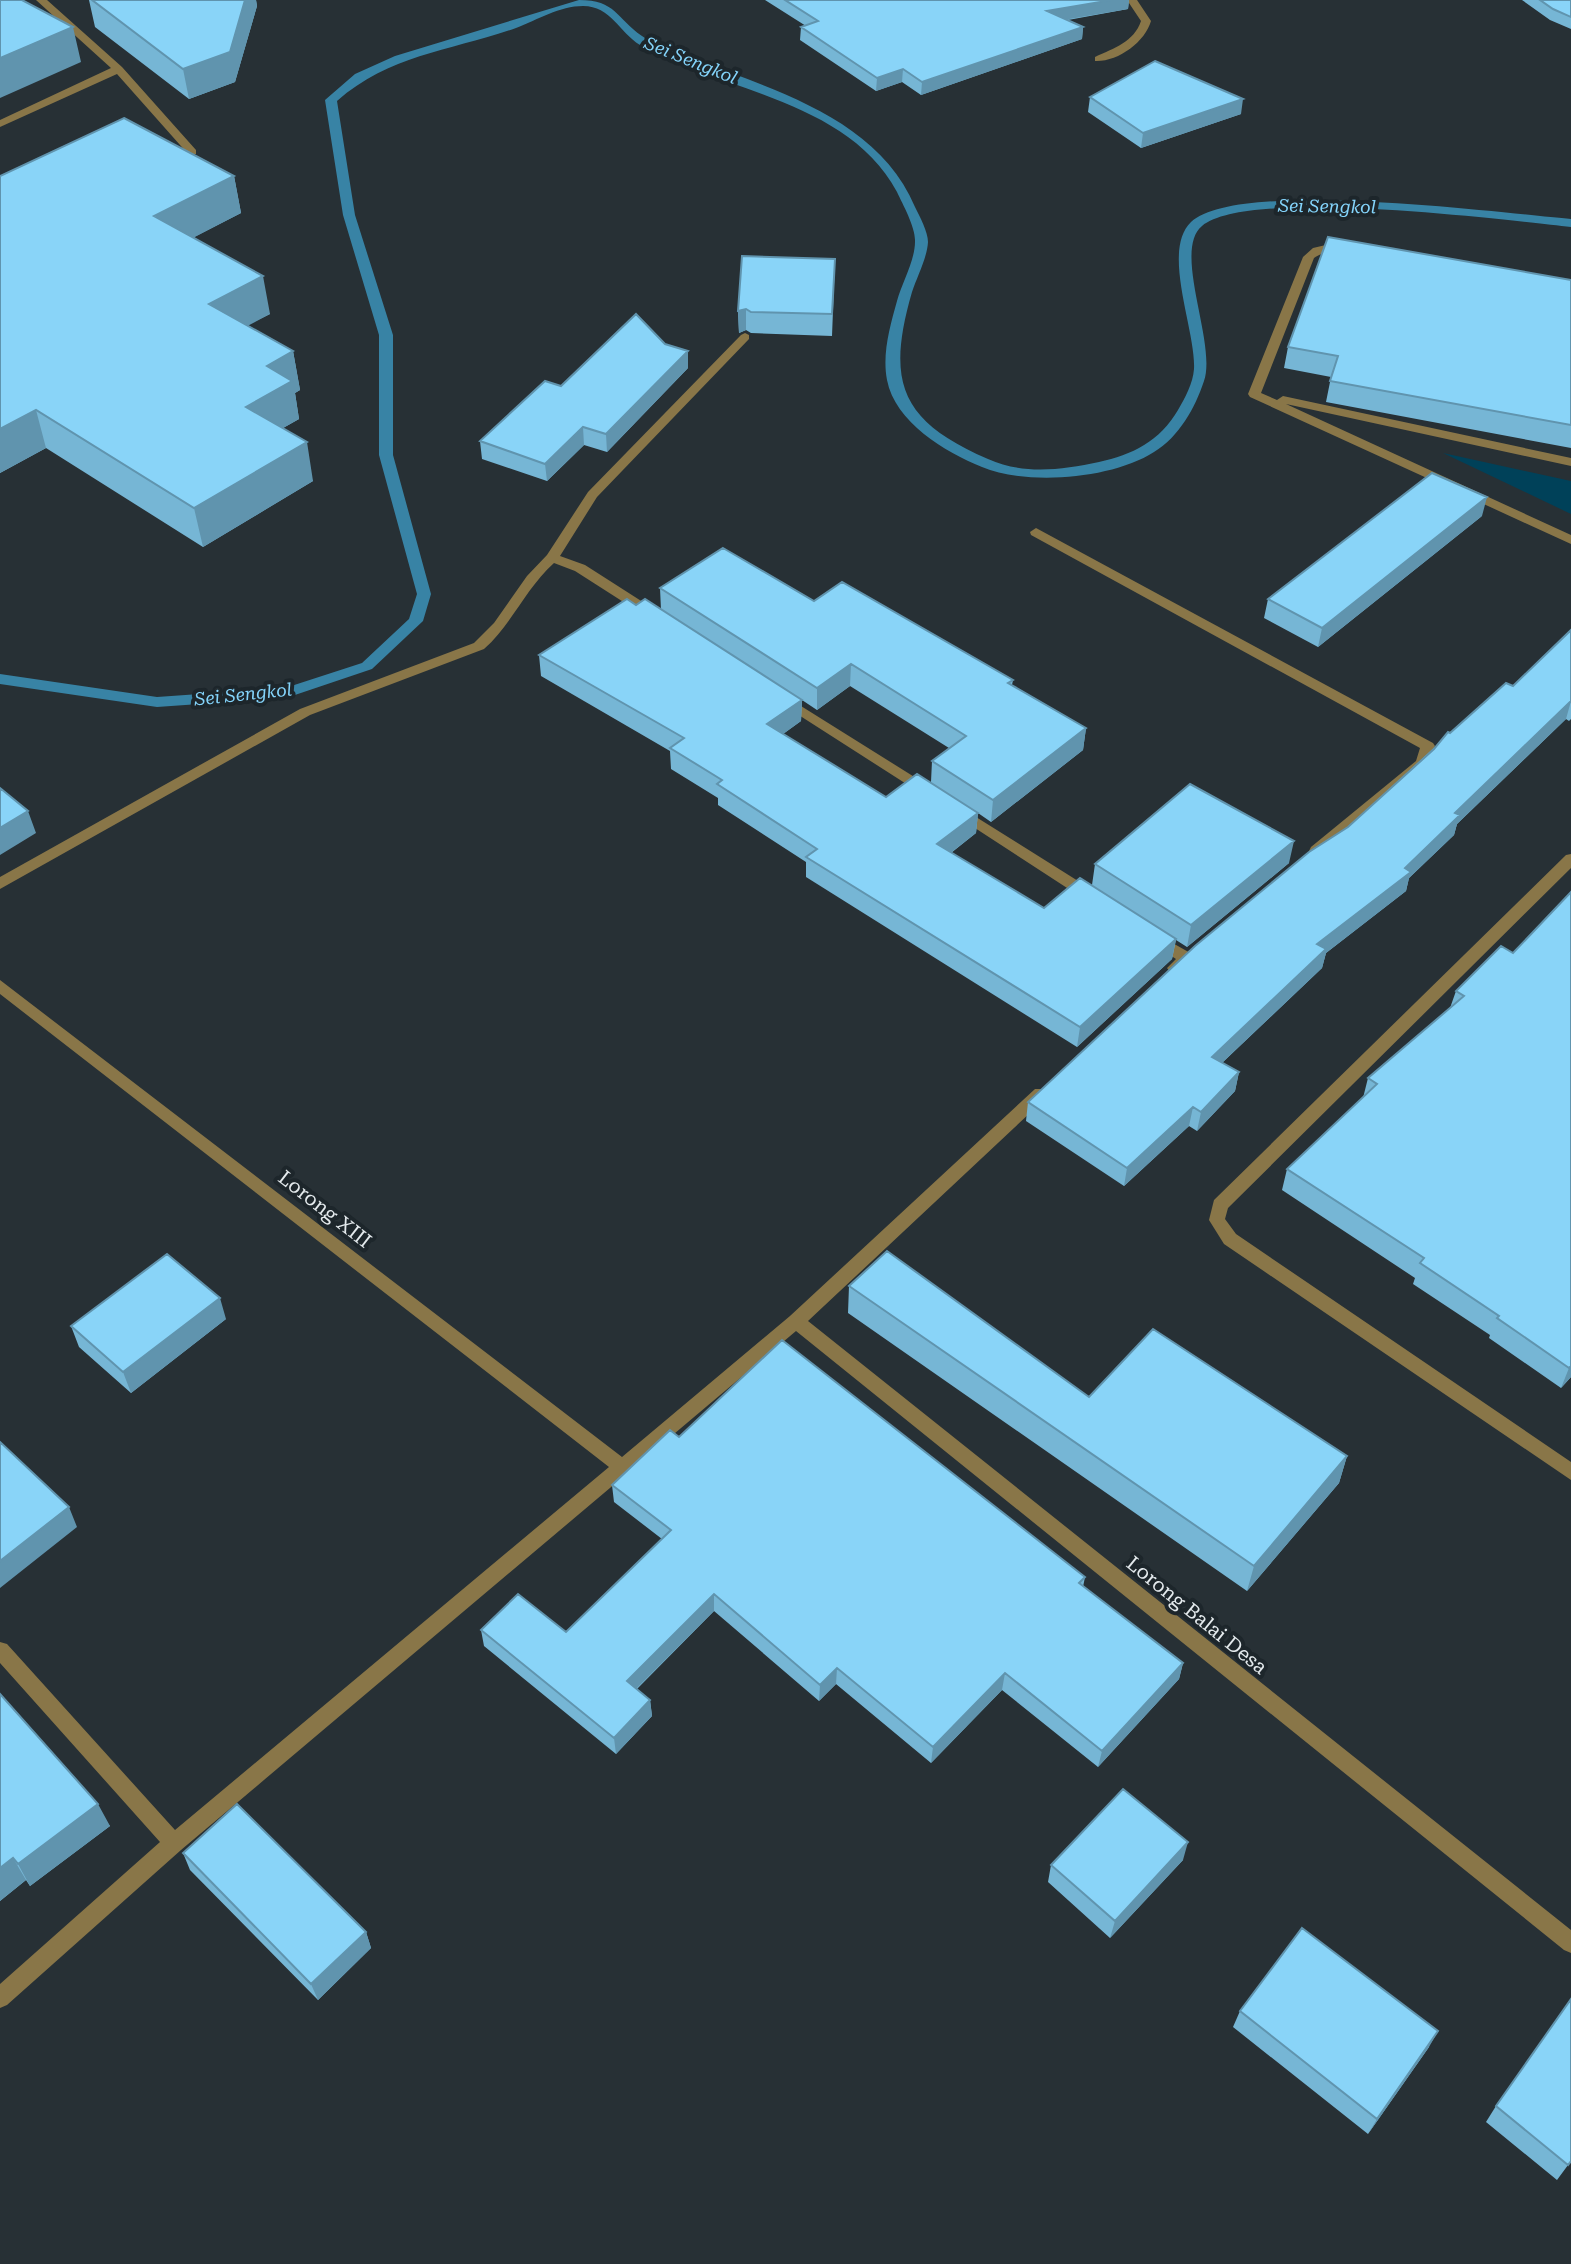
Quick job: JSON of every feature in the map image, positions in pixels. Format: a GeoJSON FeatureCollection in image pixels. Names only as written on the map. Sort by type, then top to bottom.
{"type":"FeatureCollection","features":[{"type":"Feature","properties":{"kind":"street"},"geometry":{"type":"LineString","coordinates":[[41,0],[118,69],[192,152]]}},
{"type":"Feature","properties":{"kind":"street"},"geometry":{"type":"LineString","coordinates":[[1099,59],[1138,40],[1145,31],[1146,21],[1132,0]]}},
{"type":"Feature","properties":{"kind":"street"},"geometry":{"type":"LineString","coordinates":[[0,124],[118,69]]}},
{"type":"Feature","properties":{"kind":"street"},"geometry":{"type":"LineString","coordinates":[[1254,394],[1309,257],[1325,247],[1358,250]]}},
{"type":"Feature","properties":{"kind":"street"},"geometry":{"type":"LineString","coordinates":[[0,884],[305,712],[479,646],[493,636],[540,567],[552,558],[592,495],[745,337]]}},
{"type":"Feature","properties":{"kind":"street"},"geometry":{"type":"LineString","coordinates":[[1254,394],[1571,462]]}},
{"type":"Feature","properties":{"kind":"street"},"geometry":{"type":"LineString","coordinates":[[1254,394],[1571,540]]}},
{"type":"Feature","properties":{"kind":"street"},"geometry":{"type":"LineString","coordinates":[[1036,532],[1428,746],[1422,763],[1304,860]]}},
{"type":"Feature","properties":{"kind":"street"},"geometry":{"type":"LineString","coordinates":[[552,558],[580,568],[672,627]]}},
{"type":"Feature","properties":{"kind":"street"},"geometry":{"type":"LineString","coordinates":[[778,695],[936,797]]}},
{"type":"Feature","properties":{"kind":"street"},"geometry":{"type":"LineString","coordinates":[[949,805],[1108,907]]}},
{"type":"Feature","properties":{"kind":"street"},"geometry":{"type":"LineString","coordinates":[[1571,859],[1220,1205],[1217,1220],[1230,1239],[1571,1472]]}},
{"type":"Feature","properties":{"kind":"street"},"geometry":{"type":"LineString","coordinates":[[1147,932],[1192,953],[1164,979]]}},
{"type":"Feature","properties":{"kind":"street","name":"Lorong XIII"},"geometry":{"type":"LineString","coordinates":[[0,986],[622,1467]]}},
{"type":"Feature","properties":{"kind":"street"},"geometry":{"type":"LineString","coordinates":[[0,1998],[174,1843],[796,1321],[1049,1086]]}},
{"type":"Feature","properties":{"kind":"street","name":"Lorong Balai Desa"},"geometry":{"type":"LineString","coordinates":[[796,1321],[1571,1943]]}},
{"type":"Feature","properties":{"kind":"street"},"geometry":{"type":"LineString","coordinates":[[0,1650],[174,1843]]}},
{"type":"Feature","properties":{"kind":"shaded area"},"geometry":{"type":"Polygon","coordinates":[[[1443,453],[1571,481],[1571,514],[1443,453]]]}},
{"type":"Feature","properties":{"kind":"building"},"geometry":{"type":"Polygon","coordinates":[[[0,0],[22,0],[73,27],[0,58],[0,0]]]}},
{"type":"Feature","properties":{"kind":"building"},"geometry":{"type":"Polygon","coordinates":[[[92,0],[245,0],[230,52],[183,69],[92,0]]]}},
{"type":"Feature","properties":{"kind":"building"},"geometry":{"type":"Polygon","coordinates":[[[785,0],[1112,0],[1047,11],[1083,27],[922,82],[903,69],[877,78],[801,27],[818,21],[785,0]]]}},
{"type":"Feature","properties":{"kind":"building"},"geometry":{"type":"Polygon","coordinates":[[[1540,0],[1571,0],[1571,17],[1553,9],[1540,0]]]}},
{"type":"Feature","properties":{"kind":"building"},"geometry":{"type":"Polygon","coordinates":[[[1155,61],[1243,99],[1143,133],[1090,97],[1155,61]]]}},
{"type":"Feature","properties":{"kind":"building"},"geometry":{"type":"Polygon","coordinates":[[[124,118],[234,176],[154,216],[263,276],[209,304],[293,351],[267,366],[292,381],[246,407],[307,442],[194,508],[36,410],[0,429],[0,176],[124,118]]]}},
{"type":"Feature","properties":{"kind":"building"},"geometry":{"type":"Polygon","coordinates":[[[1328,237],[1571,280],[1571,425],[1330,381],[1338,356],[1288,347],[1328,237]]]}},
{"type":"Feature","properties":{"kind":"building"},"geometry":{"type":"Polygon","coordinates":[[[742,256],[835,259],[832,314],[738,311],[742,256]]]}},
{"type":"Feature","properties":{"kind":"building"},"geometry":{"type":"Polygon","coordinates":[[[636,314],[665,344],[688,351],[606,434],[583,427],[545,464],[480,441],[545,381],[561,386],[636,314]]]}},
{"type":"Feature","properties":{"kind":"building"},"geometry":{"type":"Polygon","coordinates":[[[1432,473],[1487,497],[1322,628],[1268,599],[1432,473]]]}},
{"type":"Feature","properties":{"kind":"building"},"geometry":{"type":"Polygon","coordinates":[[[723,548],[814,601],[842,582],[1013,680],[1008,683],[1086,728],[993,800],[932,761],[966,736],[851,664],[817,688],[660,588],[723,548]]]}},
{"type":"Feature","properties":{"kind":"building"},"geometry":{"type":"Polygon","coordinates":[[[627,599],[636,605],[645,599],[802,700],[767,724],[886,797],[917,774],[978,813],[937,844],[1044,908],[1080,878],[1176,939],[1080,1027],[806,857],[817,849],[717,784],[722,780],[670,748],[684,738],[539,655],[627,599]]]}},
{"type":"Feature","properties":{"kind":"building"},"geometry":{"type":"Polygon","coordinates":[[[1571,630],[1571,701],[1455,813],[1460,815],[1405,868],[1411,872],[1317,944],[1326,949],[1212,1057],[1239,1072],[1201,1112],[1193,1107],[1127,1168],[1028,1102],[1195,946],[1309,852],[1348,827],[1434,749],[1448,732],[1506,683],[1513,686],[1571,630]]]}},
{"type":"Feature","properties":{"kind":"building"},"geometry":{"type":"Polygon","coordinates":[[[1190,784],[1294,841],[1191,925],[1095,864],[1190,784]]]}},
{"type":"Feature","properties":{"kind":"building"},"geometry":{"type":"Polygon","coordinates":[[[0,788],[28,811],[0,828],[0,788]]]}},
{"type":"Feature","properties":{"kind":"building"},"geometry":{"type":"Polygon","coordinates":[[[1571,892],[1569,1368],[1420,1263],[1424,1258],[1287,1169],[1377,1084],[1368,1078],[1464,996],[1456,991],[1501,946],[1513,953],[1571,892]]]}},
{"type":"Feature","properties":{"kind":"building"},"geometry":{"type":"Polygon","coordinates":[[[887,1251],[1089,1397],[1153,1329],[1347,1456],[1254,1566],[849,1286],[887,1251]]]}},
{"type":"Feature","properties":{"kind":"building"},"geometry":{"type":"Polygon","coordinates":[[[167,1254],[220,1298],[123,1372],[71,1326],[167,1254]]]}},
{"type":"Feature","properties":{"kind":"building"},"geometry":{"type":"Polygon","coordinates":[[[782,1340],[1085,1577],[1079,1583],[1183,1663],[1102,1751],[1005,1673],[933,1747],[837,1668],[820,1685],[714,1594],[627,1681],[650,1700],[614,1738],[481,1630],[518,1594],[566,1632],[671,1530],[612,1485],[670,1430],[679,1437],[782,1340]]]}},
{"type":"Feature","properties":{"kind":"building"},"geometry":{"type":"Polygon","coordinates":[[[0,1442],[69,1507],[0,1561],[0,1442]]]}},
{"type":"Feature","properties":{"kind":"building"},"geometry":{"type":"Polygon","coordinates":[[[0,1694],[98,1804],[18,1864],[13,1858],[0,1868],[0,1694]]]}},
{"type":"Feature","properties":{"kind":"building"},"geometry":{"type":"Polygon","coordinates":[[[1123,1789],[1188,1842],[1115,1921],[1051,1865],[1123,1789]]]}},
{"type":"Feature","properties":{"kind":"building"},"geometry":{"type":"Polygon","coordinates":[[[237,1804],[366,1932],[311,1984],[183,1853],[237,1804]]]}},
{"type":"Feature","properties":{"kind":"building"},"geometry":{"type":"Polygon","coordinates":[[[1302,1928],[1438,2031],[1377,2119],[1240,2011],[1302,1928]]]}},
{"type":"Feature","properties":{"kind":"building"},"geometry":{"type":"Polygon","coordinates":[[[1571,1999],[1571,2161],[1568,2165],[1496,2106],[1571,1999]]]}},
{"type":"Feature","properties":{"kind":"waterway","name":"Sei Sengkol"},"geometry":{"type":"LineString","coordinates":[[0,679],[157,702],[286,693],[367,666],[416,621],[424,594],[386,455],[386,335],[349,215],[331,100],[351,83],[381,65],[566,6],[583,3],[605,8],[647,44],[816,114],[847,133],[875,156],[902,190],[922,240],[901,309],[894,345],[894,381],[900,397],[911,413],[945,442],[985,463],[1021,474],[1068,472],[1124,460],[1150,449],[1175,425],[1192,395],[1201,366],[1184,254],[1188,236],[1199,222],[1226,211],[1268,205],[1320,204],[1436,210],[1571,223]]}}]}
